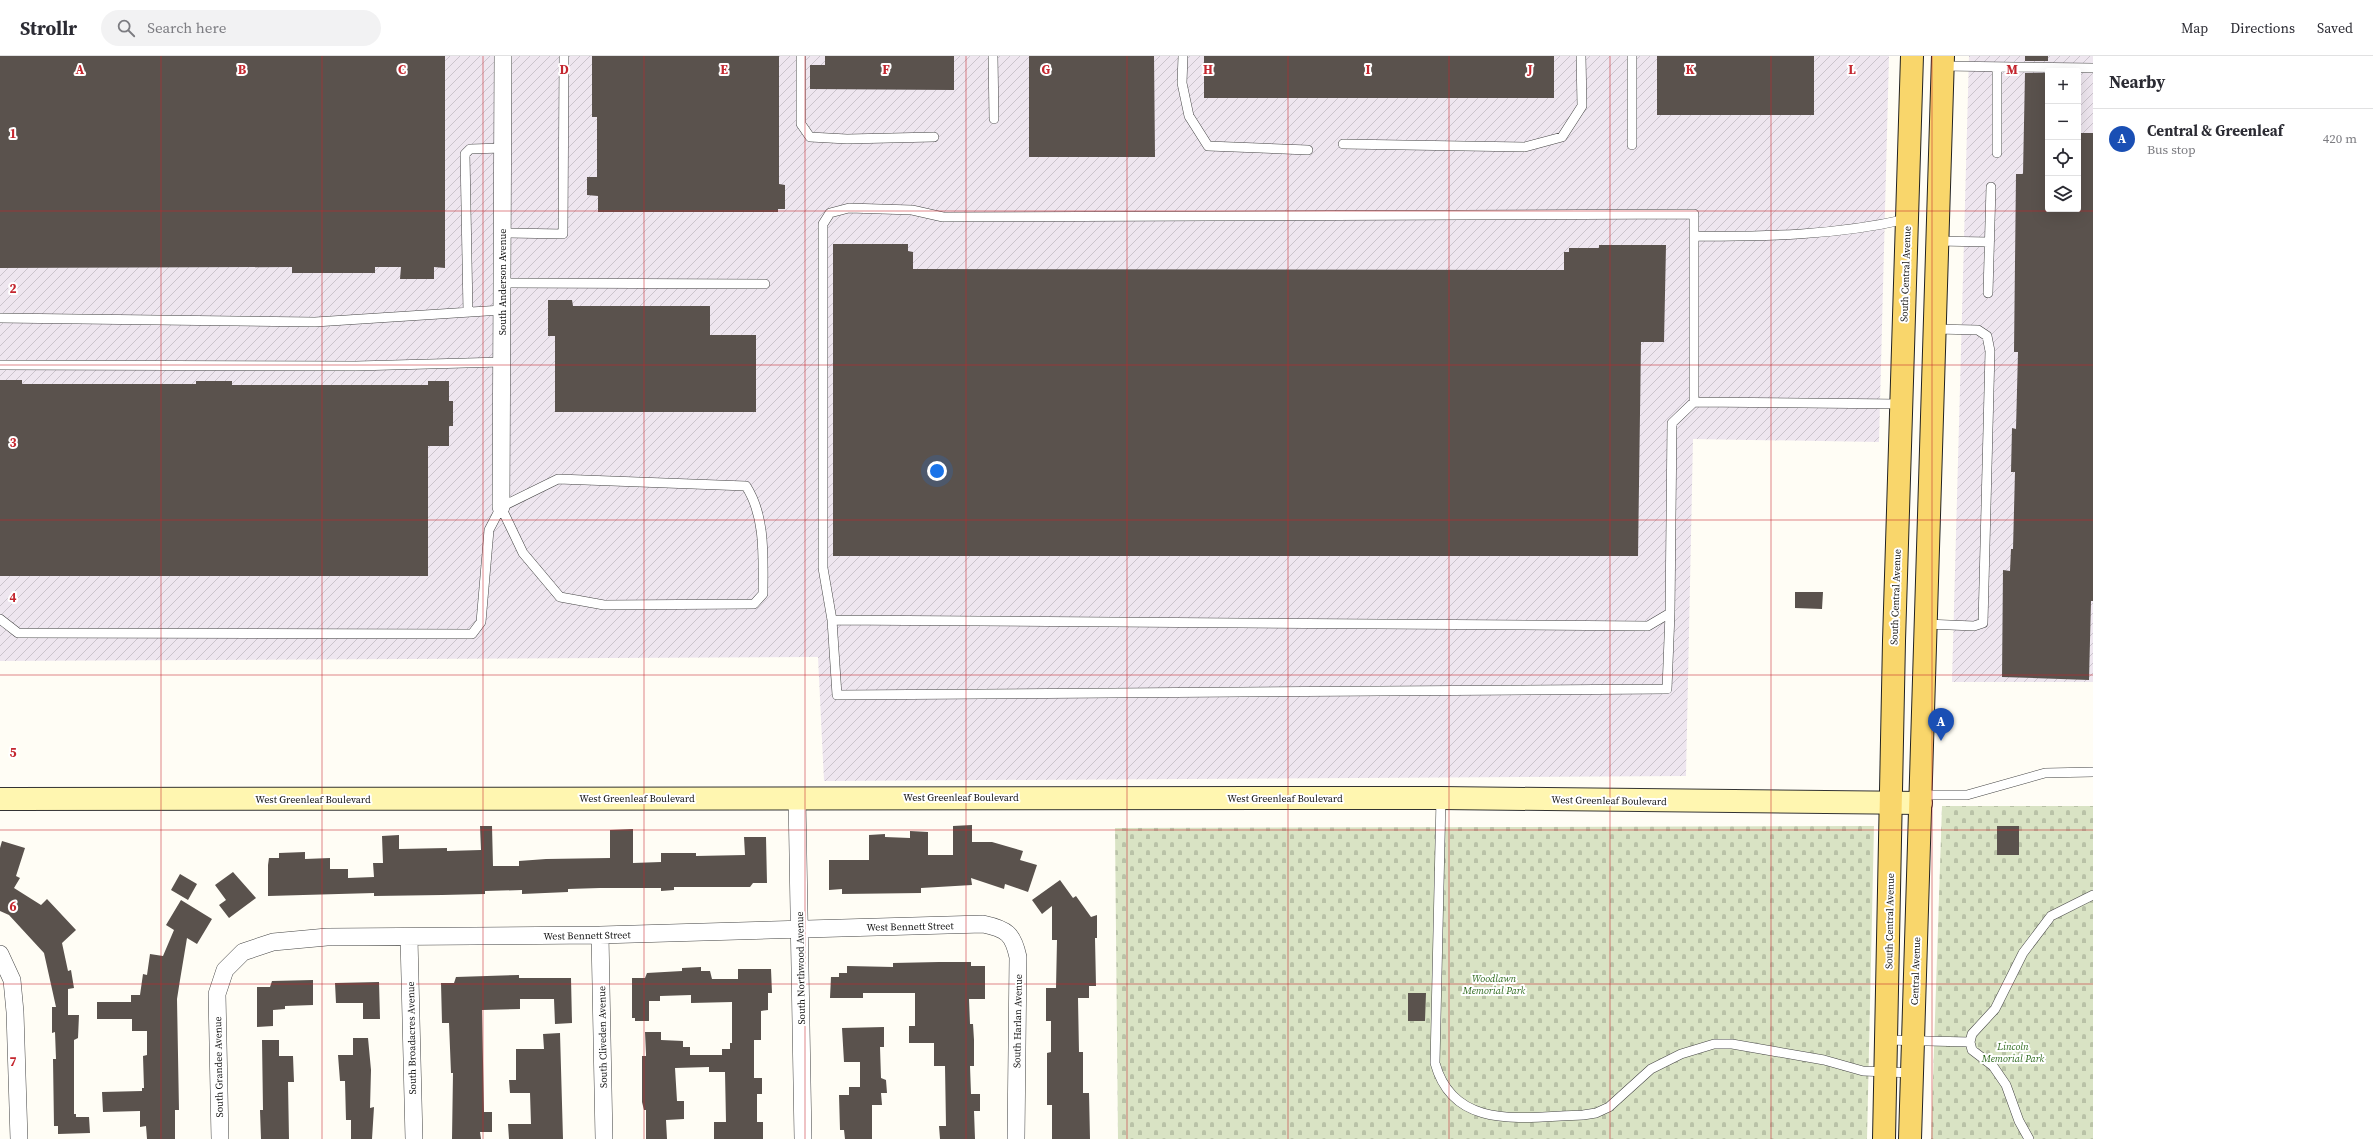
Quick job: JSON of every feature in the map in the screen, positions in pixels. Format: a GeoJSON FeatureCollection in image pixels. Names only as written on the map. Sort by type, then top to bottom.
{"type":"FeatureCollection","features":[{"type":"Feature","properties":{"kind":"main road","name":"South Central Avenue"},"geometry":{"type":"LineString","coordinates":[[1884,1139],[1892,802],[1894,641],[1912,56]]}},
{"type":"Feature","properties":{"kind":"main road"},"geometry":{"type":"LineString","coordinates":[[1921,799],[1942,61]]}},
{"type":"Feature","properties":{"kind":"main road"},"geometry":{"type":"LineString","coordinates":[[1907,219],[1938,204]]}},
{"type":"Feature","properties":{"kind":"main road","name":"Central Avenue"},"geometry":{"type":"LineString","coordinates":[[1910,1139],[1921,799]]}},
{"type":"Feature","properties":{"kind":"street","name":"South Anderson Avenue"},"geometry":{"type":"LineString","coordinates":[[501,507],[503,56]]}},
{"type":"Feature","properties":{"kind":"street","name":"West Greenleaf Boulevard"},"geometry":{"type":"LineString","coordinates":[[0,799],[797,797],[1441,798],[1892,802],[1921,799]]}},
{"type":"Feature","properties":{"kind":"street","name":"South Northwood Avenue"},"geometry":{"type":"LineString","coordinates":[[797,797],[803,1139]]}},
{"type":"Feature","properties":{"kind":"street","name":"West Bennett Street"},"geometry":{"type":"LineString","coordinates":[[217,994],[225,970],[243,952],[272,942],[327,938],[600,935],[799,928],[983,924]]}},
{"type":"Feature","properties":{"kind":"street","name":"South Harlan Avenue"},"geometry":{"type":"LineString","coordinates":[[983,924],[1000,927],[1014,939],[1018,957],[1016,1139]]}},
{"type":"Feature","properties":{"kind":"street","name":"South Cliveden Avenue"},"geometry":{"type":"LineString","coordinates":[[600,935],[604,1139]]}},
{"type":"Feature","properties":{"kind":"street","name":"South Broadacres Avenue"},"geometry":{"type":"LineString","coordinates":[[409,938],[414,1139]]}},
{"type":"Feature","properties":{"kind":"street"},"geometry":{"type":"LineString","coordinates":[[0,954],[12,980],[15,1012],[19,1139]]}},
{"type":"Feature","properties":{"kind":"street","name":"South Grandee Avenue"},"geometry":{"type":"LineString","coordinates":[[217,994],[220,1139]]}},
{"type":"Feature","properties":{"kind":"lane"},"geometry":{"type":"LineString","coordinates":[[502,233],[563,234],[564,56]]}},
{"type":"Feature","properties":{"kind":"lane"},"geometry":{"type":"LineString","coordinates":[[801,56],[801,124],[810,137],[847,139],[934,137]]}},
{"type":"Feature","properties":{"kind":"lane"},"geometry":{"type":"LineString","coordinates":[[993,56],[994,119]]}},
{"type":"Feature","properties":{"kind":"lane"},"geometry":{"type":"LineString","coordinates":[[1183,56],[1182,82],[1189,116],[1208,146],[1308,150]]}},
{"type":"Feature","properties":{"kind":"lane"},"geometry":{"type":"LineString","coordinates":[[1343,144],[1525,147],[1562,137],[1582,106],[1581,56]]}},
{"type":"Feature","properties":{"kind":"lane"},"geometry":{"type":"LineString","coordinates":[[1632,56],[1632,145]]}},
{"type":"Feature","properties":{"kind":"lane"},"geometry":{"type":"LineString","coordinates":[[1942,61],[1997,67],[2093,68]]}},
{"type":"Feature","properties":{"kind":"lane"},"geometry":{"type":"LineString","coordinates":[[1997,67],[1997,153]]}},
{"type":"Feature","properties":{"kind":"lane"},"geometry":{"type":"LineString","coordinates":[[468,312],[465,154],[470,149],[503,148]]}},
{"type":"Feature","properties":{"kind":"lane"},"geometry":{"type":"LineString","coordinates":[[1988,293],[1991,187]]}},
{"type":"Feature","properties":{"kind":"lane"},"geometry":{"type":"LineString","coordinates":[[1694,402],[1694,214],[943,217],[912,210],[849,208],[830,213],[823,224],[823,568],[832,620],[837,695],[1667,688],[1670,613],[1672,423],[1694,402],[1901,404]]}},
{"type":"Feature","properties":{"kind":"lane"},"geometry":{"type":"LineString","coordinates":[[1694,236],[1737,237],[1869,228],[1907,219]]}},
{"type":"Feature","properties":{"kind":"lane"},"geometry":{"type":"LineString","coordinates":[[1937,241],[1989,242]]}},
{"type":"Feature","properties":{"kind":"lane"},"geometry":{"type":"LineString","coordinates":[[502,283],[765,284]]}},
{"type":"Feature","properties":{"kind":"lane"},"geometry":{"type":"LineString","coordinates":[[0,318],[315,322],[502,310]]}},
{"type":"Feature","properties":{"kind":"lane"},"geometry":{"type":"LineString","coordinates":[[1926,624],[1974,626],[1983,622],[1990,351],[1987,336],[1978,330],[1935,329]]}},
{"type":"Feature","properties":{"kind":"lane"},"geometry":{"type":"LineString","coordinates":[[0,365],[356,366],[502,362]]}},
{"type":"Feature","properties":{"kind":"lane"},"geometry":{"type":"LineString","coordinates":[[0,619],[18,633],[472,634],[481,622],[488,530],[501,507],[558,479],[746,486],[754,497],[763,540],[763,594],[754,604],[604,604],[560,597],[523,553],[501,507]]}},
{"type":"Feature","properties":{"kind":"lane"},"geometry":{"type":"LineString","coordinates":[[832,620],[1648,626],[1670,613]]}},
{"type":"Feature","properties":{"kind":"lane"},"geometry":{"type":"LineString","coordinates":[[1921,799],[1967,796],[2045,773],[2093,772]]}},
{"type":"Feature","properties":{"kind":"lane"},"geometry":{"type":"LineString","coordinates":[[1441,798],[1434,1063],[1439,1080],[1450,1095],[1474,1112],[1495,1117],[1583,1115],[1596,1113],[1609,1107],[1651,1069],[1681,1054],[1714,1044],[1732,1044],[1824,1060],[1863,1071],[1912,1073]]}},
{"type":"Feature","properties":{"kind":"lane"},"geometry":{"type":"LineString","coordinates":[[2030,1139],[2019,1121],[2006,1085],[1992,1066],[1972,1050],[1970,1042],[1972,1034],[1995,1010],[2023,953],[2051,916],[2093,895]]}},
{"type":"Feature","properties":{"kind":"lane"},"geometry":{"type":"LineString","coordinates":[[1886,1040],[1970,1042]]}},
{"type":"Feature","properties":{"kind":"shaded area"},"geometry":{"type":"Polygon","coordinates":[[[0,56],[1889,56],[1879,442],[1693,439],[1686,776],[824,781],[818,657],[0,661],[0,56]]]}},
{"type":"Feature","properties":{"kind":"shaded area"},"geometry":{"type":"Polygon","coordinates":[[[1969,56],[2093,56],[2093,682],[1952,682],[1969,56]]]}},
{"type":"Feature","properties":{"kind":"green space","name":"Lincoln Memorial Park"},"geometry":{"type":"Polygon","coordinates":[[[1942,806],[2093,806],[2093,1139],[1931,1139],[1942,806]]]}},
{"type":"Feature","properties":{"kind":"green space","name":"Woodlawn Memorial Park"},"geometry":{"type":"Polygon","coordinates":[[[1874,826],[1867,1139],[1118,1139],[1115,828],[1874,826]]]}},
{"type":"Feature","properties":{"kind":"building"},"geometry":{"type":"Polygon","coordinates":[[[0,56],[445,56],[445,268],[434,267],[434,279],[400,279],[401,267],[375,267],[375,273],[292,273],[292,267],[0,268],[0,56]]]}},
{"type":"Feature","properties":{"kind":"building"},"geometry":{"type":"Polygon","coordinates":[[[592,56],[779,56],[779,184],[785,185],[785,209],[778,209],[778,212],[598,212],[598,196],[587,195],[587,177],[597,177],[597,117],[592,117],[592,56]]]}},
{"type":"Feature","properties":{"kind":"building"},"geometry":{"type":"Polygon","coordinates":[[[825,56],[954,56],[954,90],[810,89],[810,65],[825,65],[825,56]]]}},
{"type":"Feature","properties":{"kind":"building"},"geometry":{"type":"Polygon","coordinates":[[[1029,56],[1154,56],[1155,157],[1029,157],[1029,56]]]}},
{"type":"Feature","properties":{"kind":"building"},"geometry":{"type":"Polygon","coordinates":[[[1204,56],[1554,56],[1554,98],[1204,98],[1204,56]]]}},
{"type":"Feature","properties":{"kind":"building"},"geometry":{"type":"Polygon","coordinates":[[[1657,56],[1814,56],[1814,115],[1657,115],[1657,56]]]}},
{"type":"Feature","properties":{"kind":"building"},"geometry":{"type":"Polygon","coordinates":[[[2025,56],[2048,56],[2048,61],[2025,61],[2025,56]]]}},
{"type":"Feature","properties":{"kind":"building"},"geometry":{"type":"Polygon","coordinates":[[[2025,73],[2045,73],[2045,212],[2081,212],[2081,133],[2093,133],[2093,601],[2091,601],[2089,680],[2002,677],[2003,570],[2010,571],[2011,549],[2013,549],[2015,472],[2011,472],[2012,428],[2016,429],[2018,352],[2014,352],[2016,174],[2023,174],[2025,73]]]}},
{"type":"Feature","properties":{"kind":"building"},"geometry":{"type":"Polygon","coordinates":[[[833,244],[908,244],[908,251],[913,252],[913,269],[1564,270],[1564,252],[1569,252],[1569,248],[1599,248],[1599,245],[1666,245],[1664,342],[1641,342],[1638,556],[833,556],[833,244]]]}},
{"type":"Feature","properties":{"kind":"building"},"geometry":{"type":"Polygon","coordinates":[[[548,300],[572,300],[573,306],[710,306],[710,335],[756,335],[756,412],[555,412],[555,336],[548,336],[548,300]]]}},
{"type":"Feature","properties":{"kind":"building"},"geometry":{"type":"Polygon","coordinates":[[[0,380],[22,380],[22,384],[196,384],[196,381],[232,381],[232,385],[428,385],[428,381],[449,381],[449,401],[453,401],[453,426],[449,426],[449,446],[428,446],[428,576],[0,576],[0,380]]]}},
{"type":"Feature","properties":{"kind":"building"},"geometry":{"type":"Polygon","coordinates":[[[1795,592],[1823,592],[1822,609],[1795,608],[1795,592]]]}},
{"type":"Feature","properties":{"kind":"building"},"geometry":{"type":"Polygon","coordinates":[[[972,825],[972,842],[992,842],[1023,851],[1020,860],[1037,865],[1028,892],[1005,884],[1004,889],[971,878],[972,885],[921,888],[921,893],[842,894],[842,889],[829,890],[829,860],[869,860],[869,835],[885,834],[885,837],[910,838],[910,831],[928,832],[928,855],[953,855],[953,826],[972,825]]]}},
{"type":"Feature","properties":{"kind":"building"},"geometry":{"type":"Polygon","coordinates":[[[480,826],[492,826],[493,866],[519,866],[519,861],[546,859],[610,858],[610,830],[633,829],[633,863],[661,862],[661,853],[696,853],[696,856],[745,855],[744,837],[766,837],[767,883],[753,883],[750,887],[674,887],[674,890],[661,891],[661,888],[600,888],[568,889],[568,892],[522,894],[522,890],[485,891],[485,894],[374,896],[374,893],[268,896],[269,858],[279,858],[279,853],[305,852],[305,859],[330,858],[330,869],[348,869],[348,878],[374,877],[373,863],[383,863],[382,836],[399,835],[399,849],[447,848],[447,851],[481,850],[480,826]]]}},
{"type":"Feature","properties":{"kind":"building"},"geometry":{"type":"Polygon","coordinates":[[[1997,826],[2019,826],[2019,855],[1997,855],[1997,826]]]}},
{"type":"Feature","properties":{"kind":"building"},"geometry":{"type":"Polygon","coordinates":[[[2,841],[25,848],[16,876],[20,878],[14,888],[41,905],[47,899],[76,930],[62,943],[68,971],[71,970],[74,988],[68,989],[68,1015],[79,1015],[78,1038],[74,1040],[74,1114],[76,1114],[76,1117],[89,1117],[90,1133],[58,1134],[58,1126],[54,1126],[53,1059],[56,1059],[55,1032],[52,1033],[52,1007],[56,1007],[44,953],[9,915],[0,911],[0,848],[2,841]]]}},
{"type":"Feature","properties":{"kind":"building"},"geometry":{"type":"Polygon","coordinates":[[[233,872],[256,898],[229,918],[219,905],[226,900],[215,885],[233,872]]]}},
{"type":"Feature","properties":{"kind":"building"},"geometry":{"type":"Polygon","coordinates":[[[180,874],[197,884],[188,900],[171,890],[180,874]]]}},
{"type":"Feature","properties":{"kind":"building"},"geometry":{"type":"Polygon","coordinates":[[[1060,880],[1073,898],[1076,896],[1091,917],[1097,915],[1097,938],[1095,938],[1096,986],[1089,986],[1089,998],[1078,998],[1079,1052],[1083,1052],[1083,1093],[1089,1093],[1090,1139],[1052,1139],[1052,1105],[1047,1105],[1047,1053],[1051,1052],[1051,1021],[1046,1021],[1046,988],[1056,988],[1057,940],[1052,940],[1052,906],[1042,914],[1032,900],[1060,880]]]}},
{"type":"Feature","properties":{"kind":"building"},"geometry":{"type":"Polygon","coordinates":[[[181,900],[212,919],[197,944],[187,938],[177,999],[179,1110],[175,1110],[175,1139],[147,1139],[146,1126],[140,1127],[140,1111],[103,1112],[102,1092],[142,1091],[142,1088],[144,1088],[143,1056],[147,1055],[147,1031],[132,1031],[132,1019],[97,1019],[97,1002],[131,1002],[131,995],[140,995],[143,974],[147,975],[150,954],[163,956],[174,930],[166,925],[181,900]]]}},
{"type":"Feature","properties":{"kind":"building"},"geometry":{"type":"Polygon","coordinates":[[[971,962],[971,966],[985,966],[985,999],[969,999],[970,1024],[973,1024],[974,1040],[974,1066],[970,1066],[971,1094],[980,1094],[980,1111],[974,1111],[975,1139],[940,1139],[939,1126],[946,1126],[945,1066],[934,1066],[934,1043],[909,1043],[909,1026],[915,1026],[915,993],[863,993],[863,998],[830,998],[831,977],[839,977],[839,973],[847,973],[847,966],[893,967],[893,963],[971,962]]]}},
{"type":"Feature","properties":{"kind":"building"},"geometry":{"type":"Polygon","coordinates":[[[701,967],[701,971],[710,971],[712,979],[738,979],[738,969],[771,969],[772,993],[768,993],[768,1010],[761,1011],[761,1040],[754,1040],[754,1078],[762,1078],[762,1094],[757,1094],[757,1122],[763,1122],[763,1139],[714,1139],[714,1122],[726,1122],[725,1072],[709,1072],[709,1067],[675,1068],[677,1101],[684,1101],[684,1119],[666,1120],[667,1139],[646,1139],[646,1110],[644,1110],[642,1102],[642,1056],[646,1056],[645,1032],[661,1032],[661,1040],[683,1041],[683,1047],[690,1047],[690,1055],[722,1055],[722,1049],[730,1049],[730,1043],[732,1043],[732,1002],[691,1003],[691,995],[660,996],[660,1001],[649,1001],[649,1021],[635,1021],[635,1018],[632,1018],[632,978],[645,978],[647,973],[682,971],[682,968],[701,967]]]}},
{"type":"Feature","properties":{"kind":"building"},"geometry":{"type":"Polygon","coordinates":[[[519,975],[519,978],[571,978],[572,1023],[555,1024],[554,999],[520,999],[520,1009],[482,1010],[484,1112],[492,1112],[492,1132],[480,1132],[481,1139],[452,1139],[453,1073],[451,1073],[449,1023],[442,1023],[441,983],[454,983],[456,977],[519,975]]]}},
{"type":"Feature","properties":{"kind":"building"},"geometry":{"type":"Polygon","coordinates":[[[313,980],[313,1005],[285,1006],[285,1009],[273,1010],[273,1026],[257,1027],[257,987],[270,987],[272,981],[313,980]]]}},
{"type":"Feature","properties":{"kind":"building"},"geometry":{"type":"Polygon","coordinates":[[[379,982],[380,1019],[363,1019],[363,1003],[336,1003],[335,983],[379,982]]]}},
{"type":"Feature","properties":{"kind":"building"},"geometry":{"type":"Polygon","coordinates":[[[1408,993],[1426,993],[1425,1021],[1408,1021],[1408,993]]]}},
{"type":"Feature","properties":{"kind":"building"},"geometry":{"type":"Polygon","coordinates":[[[884,1027],[884,1047],[880,1047],[881,1078],[886,1080],[887,1093],[881,1093],[882,1105],[872,1105],[872,1139],[845,1139],[844,1130],[840,1130],[839,1095],[849,1095],[849,1087],[860,1087],[860,1062],[844,1062],[842,1028],[884,1027]]]}},
{"type":"Feature","properties":{"kind":"building"},"geometry":{"type":"Polygon","coordinates":[[[560,1033],[563,1139],[509,1139],[508,1124],[531,1124],[530,1093],[510,1093],[509,1080],[516,1080],[516,1049],[544,1049],[543,1034],[560,1033]]]}},
{"type":"Feature","properties":{"kind":"building"},"geometry":{"type":"Polygon","coordinates":[[[353,1038],[368,1038],[371,1070],[370,1108],[374,1107],[372,1139],[351,1139],[351,1120],[346,1120],[345,1081],[340,1081],[338,1055],[353,1055],[353,1038]]]}},
{"type":"Feature","properties":{"kind":"building"},"geometry":{"type":"Polygon","coordinates":[[[262,1040],[279,1040],[279,1056],[293,1056],[294,1082],[288,1082],[289,1139],[261,1139],[260,1110],[263,1110],[262,1040]]]}},
{"type":"Feature","properties":{"kind":"place","name":"Central & Greenleaf"},"geometry":{"type":"Point","coordinates":[1941,741]}}]}
